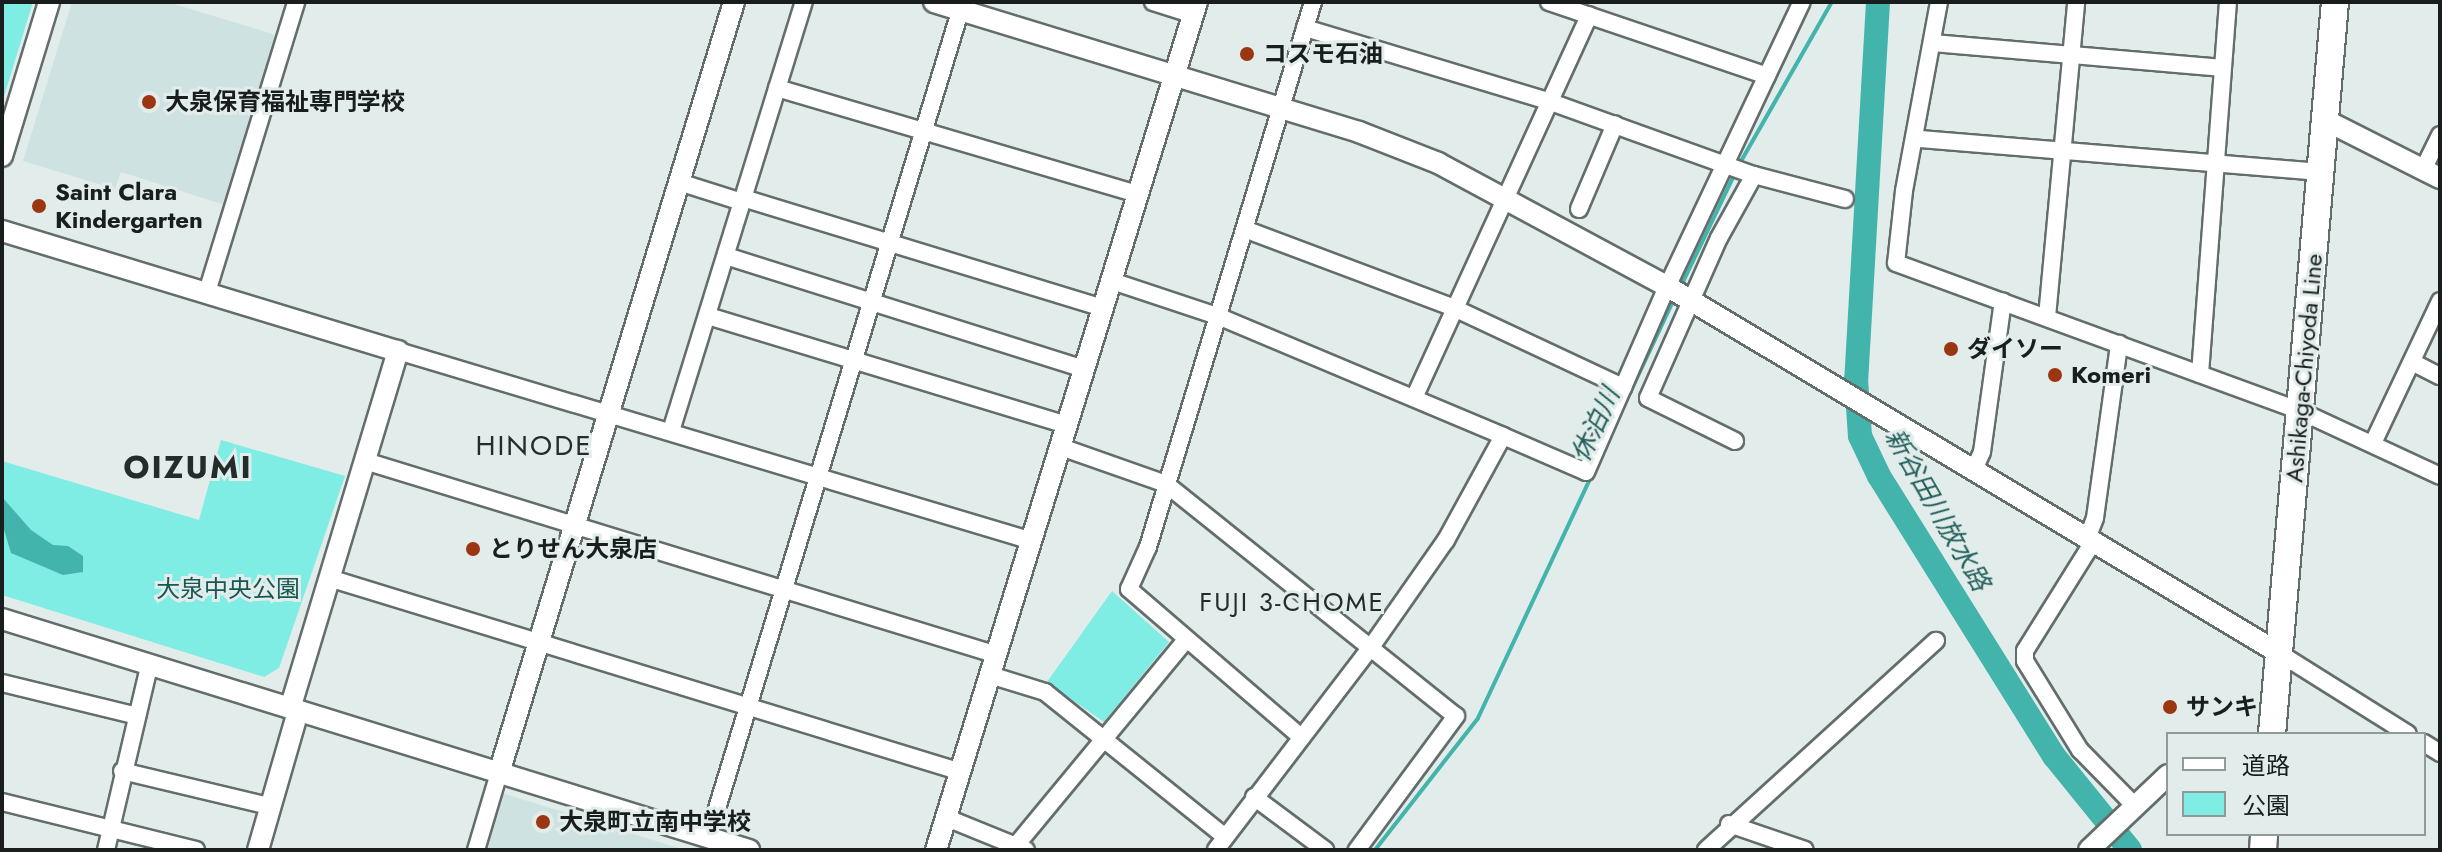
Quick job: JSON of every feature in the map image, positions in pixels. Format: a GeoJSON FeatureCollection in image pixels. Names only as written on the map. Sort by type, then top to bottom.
{"type":"FeatureCollection","features":[{"type":"Feature","properties":{"kind":"main road","name":"Ashikaga-Chiyoda Line"},"geometry":{"type":"LineString","coordinates":[[2272,732],[2335,2]]}},
{"type":"Feature","properties":{"kind":"street"},"geometry":{"type":"LineString","coordinates":[[2,156],[49,2]]}},
{"type":"Feature","properties":{"kind":"street"},"geometry":{"type":"LineString","coordinates":[[207,292],[296,2]]}},
{"type":"Feature","properties":{"kind":"street"},"geometry":{"type":"LineString","coordinates":[[476,850],[734,2]]}},
{"type":"Feature","properties":{"kind":"street"},"geometry":{"type":"LineString","coordinates":[[671,431],[804,2]]}},
{"type":"Feature","properties":{"kind":"street"},"geometry":{"type":"LineString","coordinates":[[934,2],[962,6],[1280,107],[1438,163],[1678,294],[1840,394],[2279,653],[2405,732]]}},
{"type":"Feature","properties":{"kind":"street"},"geometry":{"type":"LineString","coordinates":[[936,850],[1196,8],[1153,2]]}},
{"type":"Feature","properties":{"kind":"street"},"geometry":{"type":"LineString","coordinates":[[1301,737],[1185,641],[1129,589],[1220,317],[1313,2]]}},
{"type":"Feature","properties":{"kind":"street"},"geometry":{"type":"LineString","coordinates":[[1549,2],[1767,76]]}},
{"type":"Feature","properties":{"kind":"street"},"geometry":{"type":"LineString","coordinates":[[1735,441],[1648,398],[1678,294],[1728,163],[1802,2]]}},
{"type":"Feature","properties":{"kind":"street"},"geometry":{"type":"LineString","coordinates":[[1939,2],[1893,257],[1896,263],[2300,411],[2440,476]]}},
{"type":"Feature","properties":{"kind":"street"},"geometry":{"type":"LineString","coordinates":[[2047,317],[2076,2]]}},
{"type":"Feature","properties":{"kind":"street"},"geometry":{"type":"LineString","coordinates":[[2200,374],[2228,2]]}},
{"type":"Feature","properties":{"kind":"street"},"geometry":{"type":"LineString","coordinates":[[708,838],[821,477],[962,6]]}},
{"type":"Feature","properties":{"kind":"street"},"geometry":{"type":"LineString","coordinates":[[1414,398],[1502,199],[1589,15]]}},
{"type":"Feature","properties":{"kind":"street"},"geometry":{"type":"LineString","coordinates":[[1305,28],[1548,101],[1728,163],[1754,175],[1845,199]]}},
{"type":"Feature","properties":{"kind":"street"},"geometry":{"type":"LineString","coordinates":[[1932,43],[2221,68]]}},
{"type":"Feature","properties":{"kind":"street"},"geometry":{"type":"LineString","coordinates":[[777,88],[1138,194]]}},
{"type":"Feature","properties":{"kind":"street"},"geometry":{"type":"LineString","coordinates":[[2325,120],[2431,174],[2440,135]]}},
{"type":"Feature","properties":{"kind":"street"},"geometry":{"type":"LineString","coordinates":[[1579,209],[1615,124]]}},
{"type":"Feature","properties":{"kind":"street"},"geometry":{"type":"LineString","coordinates":[[1920,139],[2321,172]]}},
{"type":"Feature","properties":{"kind":"street"},"geometry":{"type":"LineString","coordinates":[[1112,281],[1220,317],[1586,472],[1623,387],[1678,294],[1719,238],[1754,175]]}},
{"type":"Feature","properties":{"kind":"street"},"geometry":{"type":"LineString","coordinates":[[679,182],[1103,308]]}},
{"type":"Feature","properties":{"kind":"street"},"geometry":{"type":"LineString","coordinates":[[1247,230],[1454,308],[1623,387]]}},
{"type":"Feature","properties":{"kind":"street"},"geometry":{"type":"LineString","coordinates":[[2,231],[1032,541]]}},
{"type":"Feature","properties":{"kind":"street"},"geometry":{"type":"LineString","coordinates":[[726,256],[1085,369]]}},
{"type":"Feature","properties":{"kind":"street"},"geometry":{"type":"LineString","coordinates":[[1973,472],[1982,452],[2003,301]]}},
{"type":"Feature","properties":{"kind":"street"},"geometry":{"type":"LineString","coordinates":[[2373,443],[2440,301]]}},
{"type":"Feature","properties":{"kind":"street"},"geometry":{"type":"LineString","coordinates":[[708,316],[1067,425]]}},
{"type":"Feature","properties":{"kind":"street"},"geometry":{"type":"LineString","coordinates":[[2119,344],[2090,540],[2025,651],[2025,661],[2080,750],[2128,814]]}},
{"type":"Feature","properties":{"kind":"street"},"geometry":{"type":"LineString","coordinates":[[258,850],[329,578],[398,351]]}},
{"type":"Feature","properties":{"kind":"street"},"geometry":{"type":"LineString","coordinates":[[2412,362],[2440,376]]}},
{"type":"Feature","properties":{"kind":"street"},"geometry":{"type":"LineString","coordinates":[[990,675],[1045,692],[1105,736],[1220,843],[1371,647],[1446,540],[1503,436]]}},
{"type":"Feature","properties":{"kind":"street"},"geometry":{"type":"LineString","coordinates":[[1061,447],[1166,484],[1456,716],[1357,850]]}},
{"type":"Feature","properties":{"kind":"street"},"geometry":{"type":"LineString","coordinates":[[365,461],[997,655]]}},
{"type":"Feature","properties":{"kind":"street"},"geometry":{"type":"LineString","coordinates":[[329,578],[961,772]]}},
{"type":"Feature","properties":{"kind":"street"},"geometry":{"type":"LineString","coordinates":[[2,619],[749,850]]}},
{"type":"Feature","properties":{"kind":"street"},"geometry":{"type":"LineString","coordinates":[[947,818],[1022,846],[1105,736],[1185,641]]}},
{"type":"Feature","properties":{"kind":"street"},"geometry":{"type":"LineString","coordinates":[[1706,850],[1729,824],[1936,641]]}},
{"type":"Feature","properties":{"kind":"street"},"geometry":{"type":"LineString","coordinates":[[106,850],[149,666]]}},
{"type":"Feature","properties":{"kind":"street"},"geometry":{"type":"LineString","coordinates":[[2,683],[137,716]]}},
{"type":"Feature","properties":{"kind":"street"},"geometry":{"type":"LineString","coordinates":[[122,771],[269,806]]}},
{"type":"Feature","properties":{"kind":"street"},"geometry":{"type":"LineString","coordinates":[[2095,845],[2166,777]]}},
{"type":"Feature","properties":{"kind":"street"},"geometry":{"type":"LineString","coordinates":[[1254,797],[1325,850]]}},
{"type":"Feature","properties":{"kind":"street"},"geometry":{"type":"LineString","coordinates":[[2,802],[112,828],[151,844],[196,850]]}},
{"type":"Feature","properties":{"kind":"street"},"geometry":{"type":"LineString","coordinates":[[1729,824],[1805,850]]}},
{"type":"Feature","properties":{"kind":"shaded area","name":"大泉保育福祉専門学校"},"geometry":{"type":"Polygon","coordinates":[[[72,2],[167,2],[273,34],[277,44],[225,205],[121,172],[115,189],[23,161],[72,2]]]}},
{"type":"Feature","properties":{"kind":"shaded area"},"geometry":{"type":"Polygon","coordinates":[[[2,497],[31,530],[53,545],[68,546],[83,556],[83,572],[63,575],[11,553],[2,523],[2,497]]]}},
{"type":"Feature","properties":{"kind":"shaded area","name":"大泉町立南中学校"},"geometry":{"type":"Polygon","coordinates":[[[502,793],[685,850],[485,850],[502,793]]]}},
{"type":"Feature","properties":{"kind":"green space"},"geometry":{"type":"Polygon","coordinates":[[[2,2],[33,2],[2,103],[2,2]]]}},
{"type":"Feature","properties":{"kind":"green space","name":"大泉中央公園"},"geometry":{"type":"Polygon","coordinates":[[[221,440],[345,476],[279,668],[264,677],[2,595],[2,461],[199,520],[221,440]]]}},
{"type":"Feature","properties":{"kind":"green space"},"geometry":{"type":"Polygon","coordinates":[[[1112,591],[1169,642],[1104,722],[1047,682],[1112,591]]]}},
{"type":"Feature","properties":{"kind":"waterway","name":"休泊川"},"geometry":{"type":"LineString","coordinates":[[1740,163],[1832,2]]}},
{"type":"Feature","properties":{"kind":"waterway","name":"新谷田川放水路"},"geometry":{"type":"LineString","coordinates":[[1878,2],[1856,379],[1860,436],[1879,476],[2054,756],[2130,850]]}},
{"type":"Feature","properties":{"kind":"waterway","name":"休泊川"},"geometry":{"type":"LineString","coordinates":[[1681,286],[1736,171]]}},
{"type":"Feature","properties":{"kind":"waterway","name":"休泊川"},"geometry":{"type":"LineString","coordinates":[[1614,427],[1675,297]]}},
{"type":"Feature","properties":{"kind":"waterway","name":"休泊川"},"geometry":{"type":"LineString","coordinates":[[1375,850],[1478,718],[1592,475]]}},
{"type":"Feature","properties":{"kind":"place","name":"コスモ石油"},"geometry":{"type":"Point","coordinates":[1247,54]}},
{"type":"Feature","properties":{"kind":"place","name":"大泉保育福祉専門学校"},"geometry":{"type":"Point","coordinates":[149,102]}},
{"type":"Feature","properties":{"kind":"place","name":"Saint Clara Kindergarten"},"geometry":{"type":"Point","coordinates":[39,206]}},
{"type":"Feature","properties":{"kind":"place","name":"ダイソー"},"geometry":{"type":"Point","coordinates":[1951,349]}},
{"type":"Feature","properties":{"kind":"place","name":"Komeri"},"geometry":{"type":"Point","coordinates":[2055,375]}},
{"type":"Feature","properties":{"kind":"place","name":"とりせん大泉店"},"geometry":{"type":"Point","coordinates":[473,549]}},
{"type":"Feature","properties":{"kind":"place","name":"サンキ"},"geometry":{"type":"Point","coordinates":[2170,707]}},
{"type":"Feature","properties":{"kind":"place","name":"大泉町立南中学校"},"geometry":{"type":"Point","coordinates":[543,822]}},
{"type":"Feature","properties":{"kind":"district","name":"HINODE"},"geometry":{"type":"Point","coordinates":[534,446]}},
{"type":"Feature","properties":{"kind":"district","name":"OIZUMI"},"geometry":{"type":"Point","coordinates":[188,467]}},
{"type":"Feature","properties":{"kind":"district","name":"FUJI 3-CHOME"},"geometry":{"type":"Point","coordinates":[1292,603]}}]}
